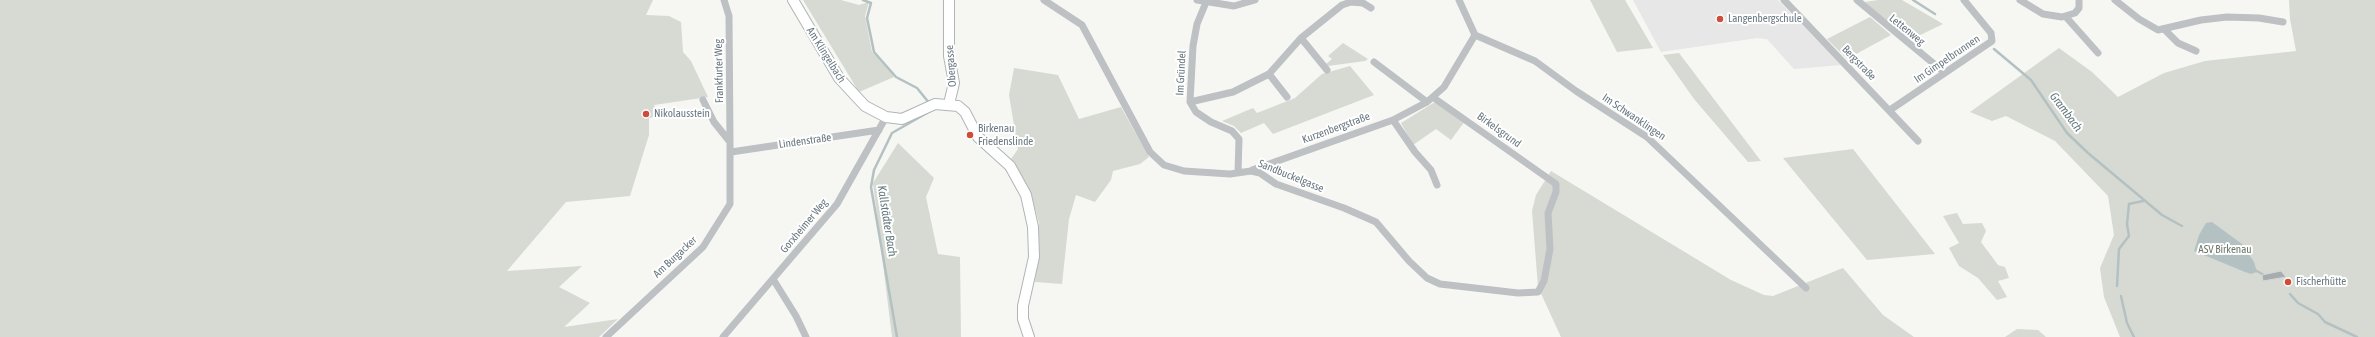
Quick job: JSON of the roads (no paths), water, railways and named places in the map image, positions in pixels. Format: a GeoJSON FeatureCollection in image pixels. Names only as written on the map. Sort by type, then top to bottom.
{"type":"FeatureCollection","features":[{"type":"Feature","properties":{"kind":"main road","name":"Am Klingelbach"},"geometry":{"type":"LineString","coordinates":[[793,0],[847,88],[865,106],[886,117]]}},
{"type":"Feature","properties":{"kind":"main road","name":"Obergasse"},"geometry":{"type":"LineString","coordinates":[[949,0],[949,56],[954,84],[949,104],[961,109],[978,136],[1010,166],[1026,195],[1033,227],[1034,257],[1022,306],[1023,319],[1030,337]]}},
{"type":"Feature","properties":{"kind":"main road"},"geometry":{"type":"LineString","coordinates":[[886,117],[902,119],[931,106],[949,104]]}},
{"type":"Feature","properties":{"kind":"street","name":"Frankfurter Weg"},"geometry":{"type":"LineString","coordinates":[[724,0],[729,16],[731,152]]}},
{"type":"Feature","properties":{"kind":"street","name":"Sandbuckelgasse"},"geometry":{"type":"LineString","coordinates":[[1044,0],[1082,26],[1150,152],[1157,160],[1171,168],[1184,171],[1230,174],[1251,171],[1260,173],[1276,184],[1344,208],[1376,222],[1409,260],[1435,282],[1445,286],[1518,293],[1536,293],[1540,290],[1544,281],[1550,249],[1548,213],[1556,192],[1556,184],[1551,179]]}},
{"type":"Feature","properties":{"kind":"street"},"geometry":{"type":"LineString","coordinates":[[1197,0],[1234,6],[1255,0]]}},
{"type":"Feature","properties":{"kind":"street"},"geometry":{"type":"LineString","coordinates":[[1459,0],[1475,35]]}},
{"type":"Feature","properties":{"kind":"street","name":"Bergstraße"},"geometry":{"type":"LineString","coordinates":[[1784,0],[1918,141]]}},
{"type":"Feature","properties":{"kind":"street","name":"Lettenweg"},"geometry":{"type":"LineString","coordinates":[[1857,0],[1945,73]]}},
{"type":"Feature","properties":{"kind":"street","name":"Im Gimpelbrunnen"},"geometry":{"type":"LineString","coordinates":[[1890,110],[1993,39],[1991,33],[1964,0]]}},
{"type":"Feature","properties":{"kind":"street"},"geometry":{"type":"LineString","coordinates":[[2020,0],[2043,14],[2066,17],[2077,11],[2079,0]]}},
{"type":"Feature","properties":{"kind":"street"},"geometry":{"type":"LineString","coordinates":[[2115,0],[2149,26],[2165,30],[2178,42],[2196,51]]}},
{"type":"Feature","properties":{"kind":"street","name":"Im Gründel"},"geometry":{"type":"LineString","coordinates":[[1207,2],[1197,24],[1193,46],[1190,102],[1196,112],[1211,122],[1232,131],[1239,139],[1238,172]]}},
{"type":"Feature","properties":{"kind":"street"},"geometry":{"type":"LineString","coordinates":[[1190,102],[1233,92],[1269,74],[1301,38],[1331,12],[1342,5],[1352,2],[1363,3],[1371,8]]}},
{"type":"Feature","properties":{"kind":"street"},"geometry":{"type":"LineString","coordinates":[[2066,17],[2098,53]]}},
{"type":"Feature","properties":{"kind":"street"},"geometry":{"type":"LineString","coordinates":[[2165,30],[2201,20],[2227,17],[2283,22]]}},
{"type":"Feature","properties":{"kind":"street","name":"Kurzenbergstraße"},"geometry":{"type":"LineString","coordinates":[[1251,171],[1393,120],[1434,98],[1444,87],[1475,35]]}},
{"type":"Feature","properties":{"kind":"street","name":"Im Schwanklingen"},"geometry":{"type":"LineString","coordinates":[[1475,35],[1534,61],[1576,91],[1647,137],[1806,288]]}},
{"type":"Feature","properties":{"kind":"street"},"geometry":{"type":"LineString","coordinates":[[1301,38],[1328,70]]}},
{"type":"Feature","properties":{"kind":"street"},"geometry":{"type":"LineString","coordinates":[[1374,62],[1427,102]]}},
{"type":"Feature","properties":{"kind":"street"},"geometry":{"type":"LineString","coordinates":[[1269,74],[1287,97]]}},
{"type":"Feature","properties":{"kind":"street","name":"Birkelsgrund"},"geometry":{"type":"LineString","coordinates":[[1434,98],[1494,142],[1551,179]]}},
{"type":"Feature","properties":{"kind":"street"},"geometry":{"type":"LineString","coordinates":[[703,100],[714,122],[730,142]]}},
{"type":"Feature","properties":{"kind":"street","name":"Gorxheimer Weg"},"geometry":{"type":"LineString","coordinates":[[723,337],[837,204],[886,117]]}},
{"type":"Feature","properties":{"kind":"street"},"geometry":{"type":"LineString","coordinates":[[1393,120],[1414,152],[1431,170],[1437,185]]}},
{"type":"Feature","properties":{"kind":"street","name":"Lindenstraße"},"geometry":{"type":"LineString","coordinates":[[731,152],[879,130]]}},
{"type":"Feature","properties":{"kind":"street","name":"Am Burgacker"},"geometry":{"type":"LineString","coordinates":[[606,337],[703,247],[730,204],[731,152]]}},
{"type":"Feature","properties":{"kind":"street"},"geometry":{"type":"LineString","coordinates":[[773,279],[796,316],[806,337]]}},
{"type":"Feature","properties":{"kind":"waterway","name":"Kallstädter Bach"},"geometry":{"type":"LineString","coordinates":[[863,0],[871,3],[867,18],[874,52],[896,77],[917,88],[930,104]]}},
{"type":"Feature","properties":{"kind":"waterway","name":"Grambach"},"geometry":{"type":"LineString","coordinates":[[1913,0],[1935,14]]}},
{"type":"Feature","properties":{"kind":"waterway","name":"Grambach"},"geometry":{"type":"LineString","coordinates":[[1994,49],[2031,80],[2067,133],[2088,153],[2162,215],[2182,226]]}},
{"type":"Feature","properties":{"kind":"waterway","name":"Kallstädter Bach"},"geometry":{"type":"LineString","coordinates":[[897,337],[871,187],[874,170],[892,133],[927,113]]}},
{"type":"Feature","properties":{"kind":"waterway","name":"Grambach"},"geometry":{"type":"LineString","coordinates":[[2117,286],[2119,249],[2129,236],[2127,224],[2129,204],[2143,201]]}},
{"type":"Feature","properties":{"kind":"waterway","name":"Grambach"},"geometry":{"type":"LineString","coordinates":[[2255,270],[2266,276]]}},
{"type":"Feature","properties":{"kind":"waterway","name":"Grambach"},"geometry":{"type":"LineString","coordinates":[[2290,294],[2298,303],[2318,314],[2325,322],[2357,337]]}},
{"type":"Feature","properties":{"kind":"waterway","name":"Grambach"},"geometry":{"type":"LineString","coordinates":[[2121,296],[2127,323],[2134,337]]}},
{"type":"Feature","properties":{"kind":"place","name":"Langenbergschule"},"geometry":{"type":"Point","coordinates":[1720,19]}},
{"type":"Feature","properties":{"kind":"place","name":"Nikolausstein"},"geometry":{"type":"Point","coordinates":[646,114]}},
{"type":"Feature","properties":{"kind":"place","name":"Birkenau Friedenslinde"},"geometry":{"type":"Point","coordinates":[970,135]}},
{"type":"Feature","properties":{"kind":"place","name":"Fischerhütte"},"geometry":{"type":"Point","coordinates":[2288,282]}},
{"type":"Feature","properties":{"kind":"park label","name":"ASV Birkenau"},"geometry":{"type":"Point","coordinates":[2225,250]}}]}
